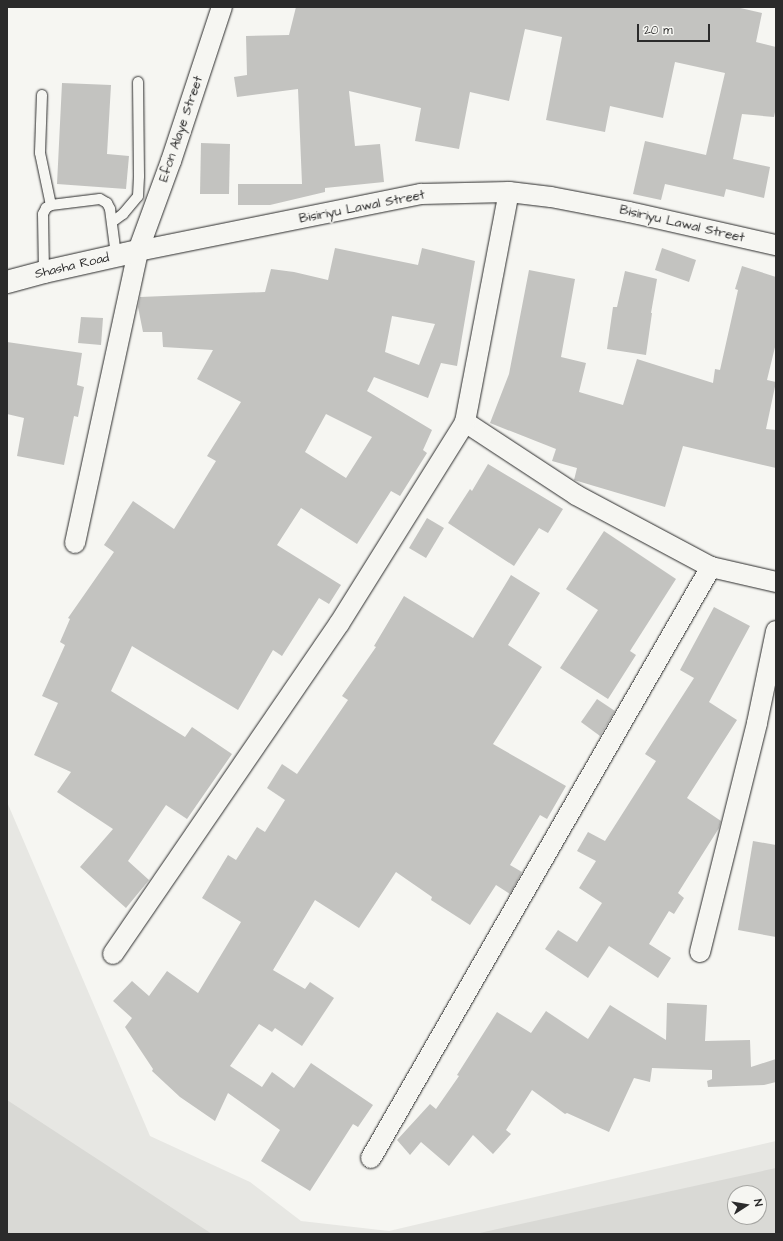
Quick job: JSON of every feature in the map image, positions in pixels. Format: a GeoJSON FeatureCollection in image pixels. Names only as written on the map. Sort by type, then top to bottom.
{"type":"FeatureCollection","features":[{"type":"Feature","properties":{"kind":"street","name":"Efon Alaye Street"},"geometry":{"type":"LineString","coordinates":[[75,543],[138,250],[171,161],[222,7]]}},
{"type":"Feature","properties":{"kind":"street","name":"Bisiriyu Lawal Street"},"geometry":{"type":"LineString","coordinates":[[138,250],[421,194],[509,192],[551,197],[629,212],[776,245]]}},
{"type":"Feature","properties":{"kind":"street"},"geometry":{"type":"LineString","coordinates":[[113,954],[339,624],[465,422],[509,192]]}},
{"type":"Feature","properties":{"kind":"street","name":"Shasha Road"},"geometry":{"type":"LineString","coordinates":[[7,282],[138,250]]}},
{"type":"Feature","properties":{"kind":"street"},"geometry":{"type":"LineString","coordinates":[[465,422],[576,495],[711,567],[776,582]]}},
{"type":"Feature","properties":{"kind":"street"},"geometry":{"type":"LineString","coordinates":[[371,1158],[711,567]]}},
{"type":"Feature","properties":{"kind":"street"},"geometry":{"type":"LineString","coordinates":[[700,952],[757,723],[776,631]]}},
{"type":"Feature","properties":{"kind":"lane"},"geometry":{"type":"LineString","coordinates":[[112,222],[123,214],[138,196],[138,82]]}},
{"type":"Feature","properties":{"kind":"lane"},"geometry":{"type":"LineString","coordinates":[[42,95],[40,153],[51,205]]}},
{"type":"Feature","properties":{"kind":"lane"},"geometry":{"type":"LineString","coordinates":[[44,272],[43,214],[46,208],[51,205],[100,199],[107,203],[110,209],[116,255]]}},
{"type":"Feature","properties":{"kind":"shaded area"},"geometry":{"type":"Polygon","coordinates":[[[7,802],[150,1136],[250,1182],[301,1221],[389,1231],[776,1141],[776,1234],[7,1234],[7,802]]]}},
{"type":"Feature","properties":{"kind":"shaded area"},"geometry":{"type":"Polygon","coordinates":[[[7,1100],[212,1234],[7,1234],[7,1100]]]}},
{"type":"Feature","properties":{"kind":"shaded area"},"geometry":{"type":"Polygon","coordinates":[[[776,1168],[776,1234],[475,1234],[776,1168]]]}},
{"type":"Feature","properties":{"kind":"building"},"geometry":{"type":"Polygon","coordinates":[[[296,7],[736,7],[762,13],[756,42],[776,47],[776,107],[774,117],[742,114],[733,159],[770,167],[764,198],[726,189],[724,197],[665,184],[661,200],[633,194],[645,141],[706,155],[725,73],[675,62],[663,118],[610,106],[605,132],[546,120],[562,37],[525,29],[509,101],[470,92],[459,149],[415,141],[421,108],[349,91],[355,146],[380,144],[384,182],[325,188],[325,192],[270,205],[238,205],[238,184],[302,184],[298,89],[237,97],[234,77],[247,75],[246,36],[289,35],[296,7]]]}},
{"type":"Feature","properties":{"kind":"building"},"geometry":{"type":"Polygon","coordinates":[[[62,83],[111,85],[107,154],[129,156],[126,189],[57,184],[62,83]]]}},
{"type":"Feature","properties":{"kind":"building"},"geometry":{"type":"Polygon","coordinates":[[[201,143],[230,144],[229,194],[200,194],[201,143]]]}},
{"type":"Feature","properties":{"kind":"building"},"geometry":{"type":"Polygon","coordinates":[[[335,248],[418,265],[422,248],[475,261],[457,366],[441,363],[428,398],[374,377],[367,391],[432,430],[423,450],[427,453],[400,496],[391,491],[357,544],[301,508],[277,545],[341,585],[329,604],[319,598],[282,656],[273,650],[238,710],[132,646],[111,691],[185,737],[192,727],[232,754],[187,819],[166,805],[128,861],[149,880],[126,908],[80,867],[113,829],[57,792],[71,772],[34,755],[58,703],[42,696],[65,645],[60,642],[70,619],[68,618],[114,552],[104,545],[133,501],[174,529],[216,461],[207,456],[241,402],[197,379],[213,350],[163,347],[162,332],[143,332],[138,307],[140,297],[265,292],[271,269],[294,272],[328,280],[335,248]],[[392,316],[385,352],[419,365],[435,324],[392,316]],[[326,414],[305,452],[346,478],[372,437],[326,414]]]}},
{"type":"Feature","properties":{"kind":"building"},"geometry":{"type":"Polygon","coordinates":[[[662,248],[696,260],[689,282],[655,270],[662,248]]]}},
{"type":"Feature","properties":{"kind":"building"},"geometry":{"type":"Polygon","coordinates":[[[742,266],[776,277],[776,343],[767,380],[776,382],[766,429],[776,430],[776,468],[683,446],[665,507],[574,480],[577,468],[552,461],[556,449],[490,423],[509,374],[529,270],[575,279],[561,357],[586,363],[579,392],[623,405],[637,359],[713,383],[715,369],[720,370],[738,290],[735,289],[742,266]]]}},
{"type":"Feature","properties":{"kind":"building"},"geometry":{"type":"Polygon","coordinates":[[[625,271],[657,279],[646,355],[607,349],[613,307],[617,307],[625,271]]]}},
{"type":"Feature","properties":{"kind":"building"},"geometry":{"type":"Polygon","coordinates":[[[81,317],[103,318],[101,345],[78,343],[81,317]]]}},
{"type":"Feature","properties":{"kind":"building"},"geometry":{"type":"Polygon","coordinates":[[[7,342],[82,353],[77,385],[84,387],[78,417],[74,416],[64,465],[17,456],[24,418],[7,414],[7,342]]]}},
{"type":"Feature","properties":{"kind":"building"},"geometry":{"type":"Polygon","coordinates":[[[488,464],[563,509],[548,533],[539,528],[514,566],[448,523],[470,489],[472,491],[488,464]]]}},
{"type":"Feature","properties":{"kind":"building"},"geometry":{"type":"Polygon","coordinates":[[[427,518],[444,528],[426,558],[409,548],[427,518]]]}},
{"type":"Feature","properties":{"kind":"building"},"geometry":{"type":"Polygon","coordinates":[[[604,531],[676,579],[630,651],[636,655],[608,699],[560,668],[598,610],[566,589],[604,531]]]}},
{"type":"Feature","properties":{"kind":"building"},"geometry":{"type":"Polygon","coordinates":[[[511,575],[540,593],[508,645],[542,667],[493,744],[566,786],[547,819],[540,815],[510,865],[522,872],[510,894],[496,885],[470,925],[431,900],[432,897],[396,872],[359,928],[315,900],[273,970],[305,989],[310,982],[334,998],[302,1046],[275,1028],[272,1032],[259,1024],[230,1066],[262,1087],[272,1072],[294,1088],[311,1063],[373,1105],[358,1127],[353,1124],[310,1191],[261,1161],[280,1130],[228,1093],[215,1121],[180,1097],[152,1071],[153,1069],[125,1027],[132,1018],[113,1001],[132,981],[149,996],[167,971],[198,993],[241,922],[202,898],[228,855],[236,860],[257,827],[265,832],[285,800],[267,788],[282,764],[297,774],[348,700],[342,696],[376,647],[374,646],[404,596],[473,638],[511,575]]]}},
{"type":"Feature","properties":{"kind":"building"},"geometry":{"type":"Polygon","coordinates":[[[714,607],[750,626],[709,702],[737,720],[687,798],[721,821],[719,828],[678,893],[684,898],[674,914],[669,911],[649,944],[671,958],[658,978],[609,946],[588,978],[545,949],[558,930],[577,942],[602,903],[579,888],[596,861],[577,851],[588,832],[605,841],[656,761],[645,754],[694,678],[680,670],[714,607]]]}},
{"type":"Feature","properties":{"kind":"building"},"geometry":{"type":"Polygon","coordinates":[[[597,699],[615,711],[600,736],[581,722],[597,699]]]}},
{"type":"Feature","properties":{"kind":"building"},"geometry":{"type":"Polygon","coordinates":[[[753,841],[776,845],[776,937],[738,930],[753,841]]]}},
{"type":"Feature","properties":{"kind":"building"},"geometry":{"type":"Polygon","coordinates":[[[667,1003],[707,1005],[705,1041],[750,1040],[751,1067],[776,1059],[776,1082],[764,1085],[708,1087],[707,1081],[712,1079],[712,1070],[652,1068],[650,1082],[634,1078],[609,1132],[567,1113],[565,1114],[532,1090],[506,1130],[511,1134],[493,1154],[473,1135],[449,1166],[421,1142],[410,1155],[397,1140],[430,1104],[436,1109],[459,1076],[457,1075],[497,1012],[531,1033],[546,1011],[588,1039],[610,1005],[666,1040],[667,1003]]]}}]}
